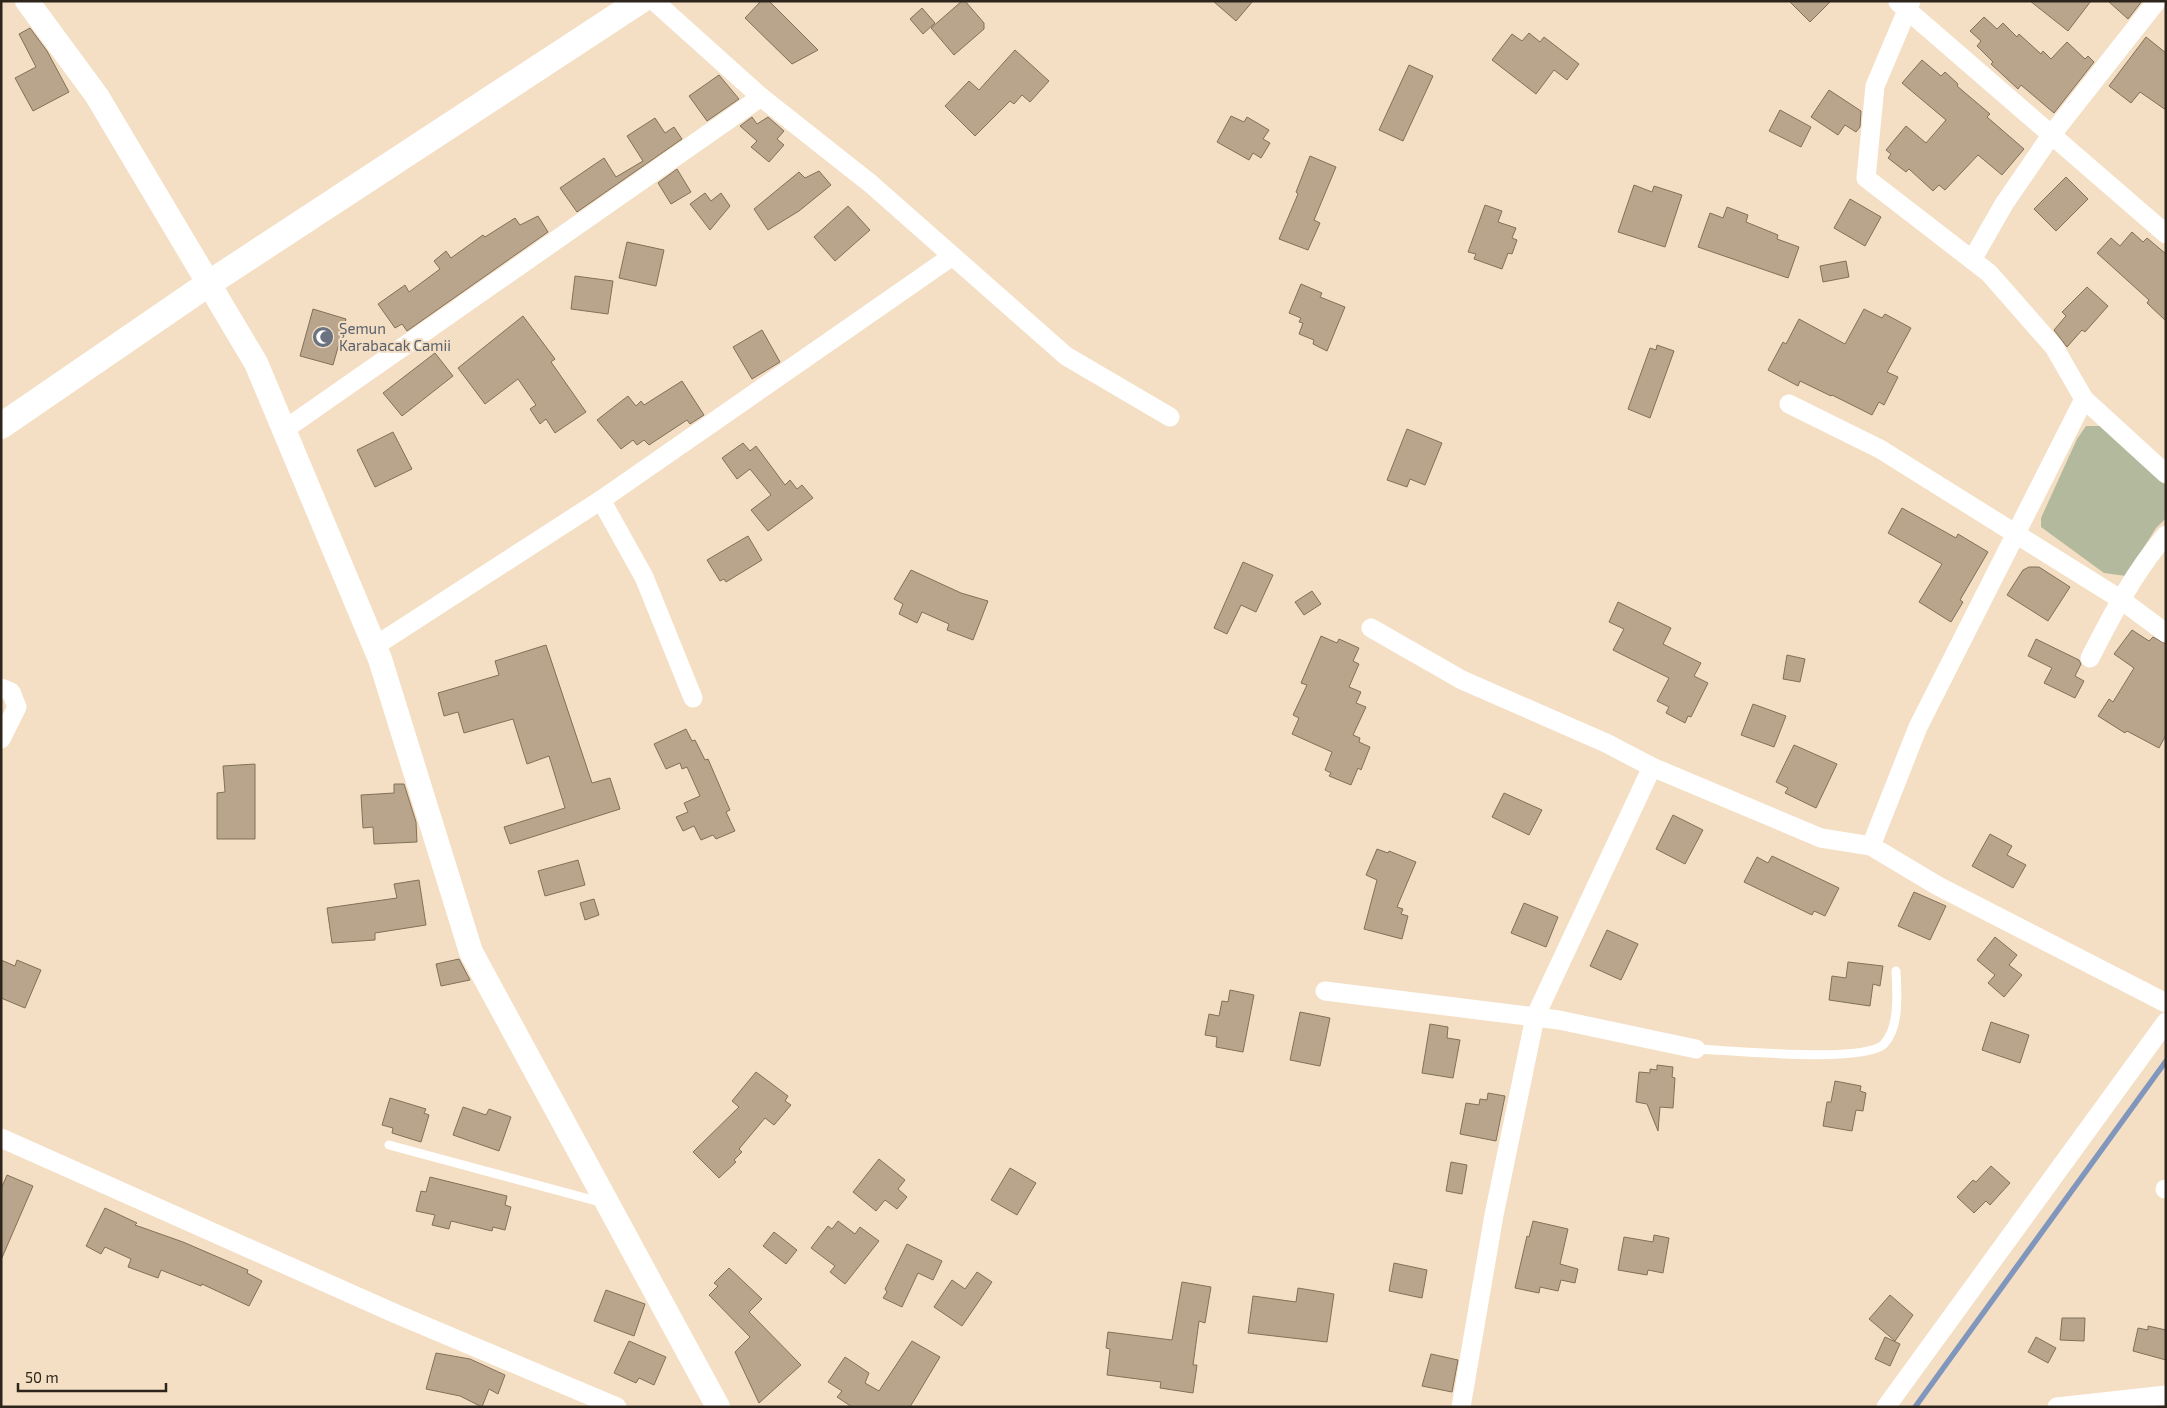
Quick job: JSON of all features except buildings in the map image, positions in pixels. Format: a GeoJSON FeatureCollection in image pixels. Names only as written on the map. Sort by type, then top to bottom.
{"type":"FeatureCollection","features":[{"type":"Feature","properties":{"kind":"main road"},"geometry":{"type":"LineString","coordinates":[[1,426],[208,284],[625,5]]}},
{"type":"Feature","properties":{"kind":"street"},"geometry":{"type":"LineString","coordinates":[[26,1],[97,96],[256,362],[374,646],[471,952],[718,1407]]}},
{"type":"Feature","properties":{"kind":"street"},"geometry":{"type":"LineString","coordinates":[[654,1],[762,96],[871,184],[951,257],[1066,356],[1170,417]]}},
{"type":"Feature","properties":{"kind":"street"},"geometry":{"type":"LineString","coordinates":[[1972,260],[2004,204],[2052,134],[2155,2],[2166,9]]}},
{"type":"Feature","properties":{"kind":"street"},"geometry":{"type":"LineString","coordinates":[[2166,234],[1905,4],[1875,86],[1866,178],[1989,273],[2054,347],[2084,399],[2166,474]]}},
{"type":"Feature","properties":{"kind":"street"},"geometry":{"type":"LineString","coordinates":[[284,430],[762,96]]}},
{"type":"Feature","properties":{"kind":"street"},"geometry":{"type":"LineString","coordinates":[[374,646],[601,500],[951,257]]}},
{"type":"Feature","properties":{"kind":"street"},"geometry":{"type":"LineString","coordinates":[[1871,846],[1918,727],[2014,533],[2084,399]]}},
{"type":"Feature","properties":{"kind":"street"},"geometry":{"type":"LineString","coordinates":[[1789,404],[1880,449],[2120,599],[2166,633]]}},
{"type":"Feature","properties":{"kind":"street"},"geometry":{"type":"LineString","coordinates":[[601,500],[644,577],[693,698]]}},
{"type":"Feature","properties":{"kind":"street"},"geometry":{"type":"LineString","coordinates":[[2090,658],[2120,599],[2150,553],[2166,535]]}},
{"type":"Feature","properties":{"kind":"street"},"geometry":{"type":"LineString","coordinates":[[1371,628],[1462,680],[1606,743],[1652,767],[1821,838],[1871,846],[1938,886],[2166,1004]]}},
{"type":"Feature","properties":{"kind":"street"},"geometry":{"type":"LineString","coordinates":[[1,688],[11,692],[18,707],[1,739]]}},
{"type":"Feature","properties":{"kind":"street"},"geometry":{"type":"LineString","coordinates":[[1461,1407],[1494,1214],[1535,1017],[1652,767]]}},
{"type":"Feature","properties":{"kind":"street"},"geometry":{"type":"LineString","coordinates":[[1325,991],[1559,1020],[1696,1049]]}},
{"type":"Feature","properties":{"kind":"street"},"geometry":{"type":"LineString","coordinates":[[1886,1407],[2166,1022]]}},
{"type":"Feature","properties":{"kind":"street"},"geometry":{"type":"LineString","coordinates":[[1,1138],[394,1313],[617,1407]]}},
{"type":"Feature","properties":{"kind":"street"},"geometry":{"type":"LineString","coordinates":[[2057,1407],[2110,1405],[2166,1396]]}},
{"type":"Feature","properties":{"kind":"lane"},"geometry":{"type":"LineString","coordinates":[[1696,1049],[1835,1055],[1876,1049],[1889,1038],[1894,1021],[1896,971]]}},
{"type":"Feature","properties":{"kind":"lane"},"geometry":{"type":"LineString","coordinates":[[389,1145],[608,1204]]}},
{"type":"Feature","properties":{"kind":"green space"},"geometry":{"type":"Polygon","coordinates":[[[2086,426],[2100,426],[2166,485],[2166,518],[2156,528],[2126,576],[2104,573],[2041,527],[2041,518],[2077,439],[2086,426]]]}},
{"type":"Feature","properties":{"kind":"waterway"},"geometry":{"type":"LineString","coordinates":[[1915,1407],[2166,1061]]}},
{"type":"Feature","properties":{"kind":"place","name":"Şemun Karabacak Camii"},"geometry":{"type":"Point","coordinates":[323,337]}}]}
